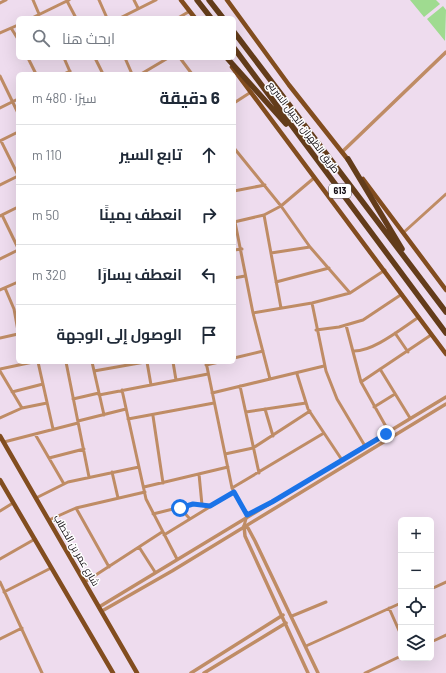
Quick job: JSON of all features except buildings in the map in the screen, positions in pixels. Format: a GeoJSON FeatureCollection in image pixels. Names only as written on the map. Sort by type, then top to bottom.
{"type":"FeatureCollection","features":[{"type":"Feature","properties":{"kind":"highway"},"geometry":{"type":"LineString","coordinates":[[197,0],[209,16]]}},
{"type":"Feature","properties":{"kind":"highway"},"geometry":{"type":"LineString","coordinates":[[209,0],[221,16]]}},
{"type":"Feature","properties":{"kind":"highway","name":"طريق الظهران الجبيل السريع"},"geometry":{"type":"LineString","coordinates":[[236,35],[446,312]]}},
{"type":"Feature","properties":{"kind":"highway","name":"طريق الظهران الجبيل السريع"},"geometry":{"type":"LineString","coordinates":[[236,51],[446,333]]}},
{"type":"Feature","properties":{"kind":"highway"},"geometry":{"type":"LineString","coordinates":[[228,60],[312,153]]}},
{"type":"Feature","properties":{"kind":"highway"},"geometry":{"type":"LineString","coordinates":[[348,159],[418,275]]}},
{"type":"Feature","properties":{"kind":"main road"},"geometry":{"type":"LineString","coordinates":[[181,0],[194,16]]}},
{"type":"Feature","properties":{"kind":"main road","name":"613"},"geometry":{"type":"LineString","coordinates":[[227,0],[289,85],[348,159],[446,290]]}},
{"type":"Feature","properties":{"kind":"main road"},"geometry":{"type":"LineString","coordinates":[[227,60],[446,354]]}},
{"type":"Feature","properties":{"kind":"main road","name":"شارع عمر بن الخطاب"},"geometry":{"type":"LineString","coordinates":[[0,436],[137,673]]}},
{"type":"Feature","properties":{"kind":"main road"},"geometry":{"type":"LineString","coordinates":[[0,480],[113,673]]}},
{"type":"Feature","properties":{"kind":"street"},"geometry":{"type":"LineString","coordinates":[[0,3],[6,0]]}},
{"type":"Feature","properties":{"kind":"street"},"geometry":{"type":"LineString","coordinates":[[33,0],[39,14]]}},
{"type":"Feature","properties":{"kind":"street"},"geometry":{"type":"LineString","coordinates":[[36,16],[68,0],[75,16]]}},
{"type":"Feature","properties":{"kind":"street"},"geometry":{"type":"LineString","coordinates":[[99,0],[106,16]]}},
{"type":"Feature","properties":{"kind":"street"},"geometry":{"type":"LineString","coordinates":[[134,0],[138,8]]}},
{"type":"Feature","properties":{"kind":"street"},"geometry":{"type":"LineString","coordinates":[[124,16],[156,0]]}},
{"type":"Feature","properties":{"kind":"street"},"geometry":{"type":"LineString","coordinates":[[181,16],[190,11]]}},
{"type":"Feature","properties":{"kind":"street"},"geometry":{"type":"LineString","coordinates":[[0,34],[16,26]]}},
{"type":"Feature","properties":{"kind":"street"},"geometry":{"type":"LineString","coordinates":[[12,28],[16,35]]}},
{"type":"Feature","properties":{"kind":"street"},"geometry":{"type":"LineString","coordinates":[[342,152],[446,52]]}},
{"type":"Feature","properties":{"kind":"street"},"geometry":{"type":"LineString","coordinates":[[29,60],[35,72]]}},
{"type":"Feature","properties":{"kind":"street"},"geometry":{"type":"LineString","coordinates":[[65,60],[70,72]]}},
{"type":"Feature","properties":{"kind":"street"},"geometry":{"type":"LineString","coordinates":[[96,60],[102,72]]}},
{"type":"Feature","properties":{"kind":"street"},"geometry":{"type":"LineString","coordinates":[[125,60],[131,72]]}},
{"type":"Feature","properties":{"kind":"street"},"geometry":{"type":"LineString","coordinates":[[146,72],[165,60]]}},
{"type":"Feature","properties":{"kind":"street"},"geometry":{"type":"LineString","coordinates":[[182,60],[190,72]]}},
{"type":"Feature","properties":{"kind":"street"},"geometry":{"type":"LineString","coordinates":[[0,76],[16,109]]}},
{"type":"Feature","properties":{"kind":"street"},"geometry":{"type":"LineString","coordinates":[[236,102],[251,92]]}},
{"type":"Feature","properties":{"kind":"street"},"geometry":{"type":"LineString","coordinates":[[0,108],[16,100]]}},
{"type":"Feature","properties":{"kind":"street"},"geometry":{"type":"LineString","coordinates":[[16,133],[0,141],[16,172]]}},
{"type":"Feature","properties":{"kind":"street"},"geometry":{"type":"LineString","coordinates":[[236,150],[265,185],[310,247],[350,293]]}},
{"type":"Feature","properties":{"kind":"street"},"geometry":{"type":"LineString","coordinates":[[0,185],[16,177]]}},
{"type":"Feature","properties":{"kind":"street"},"geometry":{"type":"LineString","coordinates":[[236,222],[264,215],[281,206],[314,178]]}},
{"type":"Feature","properties":{"kind":"street"},"geometry":{"type":"LineString","coordinates":[[236,190],[265,185]]}},
{"type":"Feature","properties":{"kind":"street"},"geometry":{"type":"LineString","coordinates":[[403,233],[446,194]]}},
{"type":"Feature","properties":{"kind":"street"},"geometry":{"type":"LineString","coordinates":[[16,209],[1,216],[16,245]]}},
{"type":"Feature","properties":{"kind":"street"},"geometry":{"type":"LineString","coordinates":[[264,215],[281,308]]}},
{"type":"Feature","properties":{"kind":"street"},"geometry":{"type":"LineString","coordinates":[[236,226],[242,249],[245,276],[270,379]]}},
{"type":"Feature","properties":{"kind":"street"},"geometry":{"type":"LineString","coordinates":[[271,254],[310,247]]}},
{"type":"Feature","properties":{"kind":"street"},"geometry":{"type":"LineString","coordinates":[[236,250],[242,249]]}},
{"type":"Feature","properties":{"kind":"street"},"geometry":{"type":"LineString","coordinates":[[0,259],[16,250]]}},
{"type":"Feature","properties":{"kind":"street"},"geometry":{"type":"LineString","coordinates":[[276,282],[329,268]]}},
{"type":"Feature","properties":{"kind":"street"},"geometry":{"type":"LineString","coordinates":[[254,313],[312,303],[350,293],[385,270]]}},
{"type":"Feature","properties":{"kind":"street"},"geometry":{"type":"LineString","coordinates":[[236,278],[245,276]]}},
{"type":"Feature","properties":{"kind":"street"},"geometry":{"type":"LineString","coordinates":[[0,290],[16,283]]}},
{"type":"Feature","properties":{"kind":"street"},"geometry":{"type":"LineString","coordinates":[[4,288],[14,309],[16,321]]}},
{"type":"Feature","properties":{"kind":"street"},"geometry":{"type":"LineString","coordinates":[[316,330],[346,325],[363,320],[402,294]]}},
{"type":"Feature","properties":{"kind":"street"},"geometry":{"type":"LineString","coordinates":[[312,303],[324,366],[337,399],[364,446]]}},
{"type":"Feature","properties":{"kind":"street"},"geometry":{"type":"LineString","coordinates":[[353,351],[360,351],[384,340],[419,318]]}},
{"type":"Feature","properties":{"kind":"street"},"geometry":{"type":"LineString","coordinates":[[346,325],[361,382],[388,432]]}},
{"type":"Feature","properties":{"kind":"street"},"geometry":{"type":"LineString","coordinates":[[395,333],[408,352]]}},
{"type":"Feature","properties":{"kind":"street"},"geometry":{"type":"LineString","coordinates":[[0,338],[16,334]]}},
{"type":"Feature","properties":{"kind":"street"},"geometry":{"type":"LineString","coordinates":[[361,382],[408,352],[431,335]]}},
{"type":"Feature","properties":{"kind":"street"},"geometry":{"type":"LineString","coordinates":[[236,358],[263,351]]}},
{"type":"Feature","properties":{"kind":"street"},"geometry":{"type":"LineString","coordinates":[[22,408],[0,370],[25,364]]}},
{"type":"Feature","properties":{"kind":"street"},"geometry":{"type":"LineString","coordinates":[[38,364],[53,430]]}},
{"type":"Feature","properties":{"kind":"street"},"geometry":{"type":"LineString","coordinates":[[66,364],[89,477]]}},
{"type":"Feature","properties":{"kind":"street"},"geometry":{"type":"LineString","coordinates":[[92,364],[104,415]]}},
{"type":"Feature","properties":{"kind":"street"},"geometry":{"type":"LineString","coordinates":[[94,371],[135,364]]}},
{"type":"Feature","properties":{"kind":"street"},"geometry":{"type":"LineString","coordinates":[[146,364],[151,385]]}},
{"type":"Feature","properties":{"kind":"street"},"geometry":{"type":"LineString","coordinates":[[173,364],[176,380]]}},
{"type":"Feature","properties":{"kind":"street"},"geometry":{"type":"LineString","coordinates":[[206,364],[233,490],[247,515],[244,526],[245,536],[283,615],[308,673]]}},
{"type":"Feature","properties":{"kind":"street"},"geometry":{"type":"LineString","coordinates":[[212,393],[297,374],[324,366]]}},
{"type":"Feature","properties":{"kind":"street"},"geometry":{"type":"LineString","coordinates":[[380,369],[410,418]]}},
{"type":"Feature","properties":{"kind":"street"},"geometry":{"type":"LineString","coordinates":[[73,399],[208,374]]}},
{"type":"Feature","properties":{"kind":"street"},"geometry":{"type":"LineString","coordinates":[[297,374],[310,411],[342,460]]}},
{"type":"Feature","properties":{"kind":"street"},"geometry":{"type":"LineString","coordinates":[[12,392],[43,384]]}},
{"type":"Feature","properties":{"kind":"street"},"geometry":{"type":"LineString","coordinates":[[240,386],[259,473]]}},
{"type":"Feature","properties":{"kind":"street"},"geometry":{"type":"LineString","coordinates":[[122,390],[145,492],[153,514],[177,559]]}},
{"type":"Feature","properties":{"kind":"street"},"geometry":{"type":"LineString","coordinates":[[374,407],[395,394]]}},
{"type":"Feature","properties":{"kind":"street"},"geometry":{"type":"LineString","coordinates":[[100,609],[155,572],[247,515],[446,397]]}},
{"type":"Feature","properties":{"kind":"street"},"geometry":{"type":"LineString","coordinates":[[246,412],[306,402]]}},
{"type":"Feature","properties":{"kind":"street"},"geometry":{"type":"LineString","coordinates":[[0,418],[22,408],[47,403]]}},
{"type":"Feature","properties":{"kind":"street"},"geometry":{"type":"LineString","coordinates":[[128,419],[153,416],[214,403]]}},
{"type":"Feature","properties":{"kind":"street"},"geometry":{"type":"LineString","coordinates":[[100,609],[172,571],[446,404]]}},
{"type":"Feature","properties":{"kind":"street"},"geometry":{"type":"LineString","coordinates":[[4,442],[53,430],[126,409]]}},
{"type":"Feature","properties":{"kind":"street"},"geometry":{"type":"LineString","coordinates":[[265,409],[272,436]]}},
{"type":"Feature","properties":{"kind":"street"},"geometry":{"type":"LineString","coordinates":[[225,454],[253,448],[310,411]]}},
{"type":"Feature","properties":{"kind":"street"},"geometry":{"type":"LineString","coordinates":[[422,411],[426,416]]}},
{"type":"Feature","properties":{"kind":"street"},"geometry":{"type":"LineString","coordinates":[[153,416],[162,483]]}},
{"type":"Feature","properties":{"kind":"street"},"geometry":{"type":"LineString","coordinates":[[85,582],[139,547],[190,519],[259,473],[324,433]]}},
{"type":"Feature","properties":{"kind":"street"},"geometry":{"type":"LineString","coordinates":[[35,434],[64,484]]}},
{"type":"Feature","properties":{"kind":"street"},"geometry":{"type":"LineString","coordinates":[[49,458],[84,449]]}},
{"type":"Feature","properties":{"kind":"street"},"geometry":{"type":"LineString","coordinates":[[36,498],[64,484],[89,477],[139,467]]}},
{"type":"Feature","properties":{"kind":"street"},"geometry":{"type":"LineString","coordinates":[[144,487],[228,467]]}},
{"type":"Feature","properties":{"kind":"street"},"geometry":{"type":"LineString","coordinates":[[112,472],[118,498]]}},
{"type":"Feature","properties":{"kind":"street"},"geometry":{"type":"LineString","coordinates":[[199,474],[202,505]]}},
{"type":"Feature","properties":{"kind":"street"},"geometry":{"type":"LineString","coordinates":[[49,520],[76,508],[145,492]]}},
{"type":"Feature","properties":{"kind":"street"},"geometry":{"type":"LineString","coordinates":[[0,510],[13,503]]}},
{"type":"Feature","properties":{"kind":"street"},"geometry":{"type":"LineString","coordinates":[[153,514],[193,504],[210,506]]}},
{"type":"Feature","properties":{"kind":"street"},"geometry":{"type":"LineString","coordinates":[[76,508],[109,567]]}},
{"type":"Feature","properties":{"kind":"street"},"geometry":{"type":"LineString","coordinates":[[180,508],[190,519]]}},
{"type":"Feature","properties":{"kind":"street"},"geometry":{"type":"LineString","coordinates":[[244,526],[251,532],[318,673]]}},
{"type":"Feature","properties":{"kind":"street"},"geometry":{"type":"LineString","coordinates":[[0,559],[35,538]]}},
{"type":"Feature","properties":{"kind":"street"},"geometry":{"type":"LineString","coordinates":[[139,547],[155,572]]}},
{"type":"Feature","properties":{"kind":"street"},"geometry":{"type":"LineString","coordinates":[[4,592],[51,568]]}},
{"type":"Feature","properties":{"kind":"street"},"geometry":{"type":"LineString","coordinates":[[0,582],[42,673]]}},
{"type":"Feature","properties":{"kind":"street"},"geometry":{"type":"LineString","coordinates":[[434,588],[446,582]]}},
{"type":"Feature","properties":{"kind":"street"},"geometry":{"type":"LineString","coordinates":[[292,616],[326,602]]}},
{"type":"Feature","properties":{"kind":"street"},"geometry":{"type":"LineString","coordinates":[[306,646],[398,604]]}},
{"type":"Feature","properties":{"kind":"street"},"geometry":{"type":"LineString","coordinates":[[389,608],[398,628]]}},
{"type":"Feature","properties":{"kind":"street"},"geometry":{"type":"LineString","coordinates":[[191,673],[283,615]]}},
{"type":"Feature","properties":{"kind":"street"},"geometry":{"type":"LineString","coordinates":[[204,673],[286,623]]}},
{"type":"Feature","properties":{"kind":"street"},"geometry":{"type":"LineString","coordinates":[[0,639],[22,628]]}},
{"type":"Feature","properties":{"kind":"street"},"geometry":{"type":"LineString","coordinates":[[434,641],[446,635]]}},
{"type":"Feature","properties":{"kind":"street"},"geometry":{"type":"LineString","coordinates":[[365,673],[398,657]]}},
{"type":"Feature","properties":{"kind":"green space"},"geometry":{"type":"Polygon","coordinates":[[[410,0],[436,0],[440,4],[424,17],[410,0]]]}},
{"type":"Feature","properties":{"kind":"green space"},"geometry":{"type":"Polygon","coordinates":[[[443,6],[446,10],[445,41],[427,19],[443,6]]]}},
{"type":"Feature","properties":{"kind":"route"},"geometry":{"type":"LineString","coordinates":[[180,508],[193,504],[210,506],[234,492],[247,515],[272,502],[386,434]]}}]}
